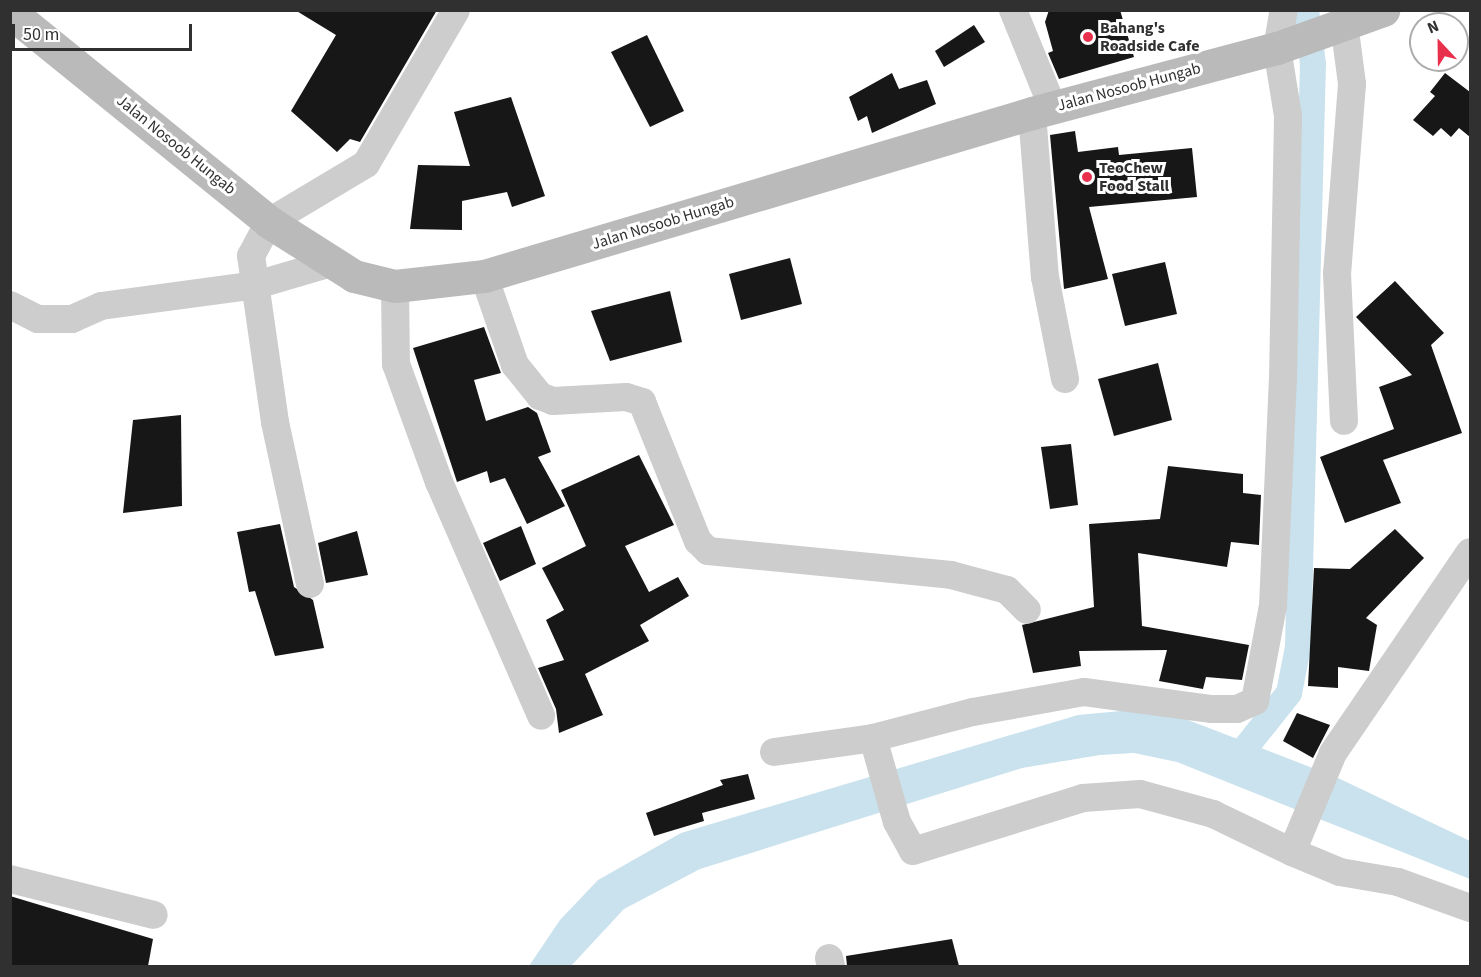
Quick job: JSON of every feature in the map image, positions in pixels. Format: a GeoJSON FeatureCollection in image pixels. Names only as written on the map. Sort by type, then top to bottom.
{"type":"FeatureCollection","features":[{"type":"Feature","properties":{"kind":"main road","name":"Jalan Nosoob Hungab"},"geometry":{"type":"LineString","coordinates":[[10,12],[269,222],[331,263],[395,286],[484,276],[1043,111],[1286,33],[1340,25],[1383,10]]}},
{"type":"Feature","properties":{"kind":"street"},"geometry":{"type":"LineString","coordinates":[[310,584],[275,422],[251,256],[269,222],[366,164],[456,10]]}},
{"type":"Feature","properties":{"kind":"street"},"geometry":{"type":"LineString","coordinates":[[1013,10],[1043,111],[1045,277],[1065,379]]}},
{"type":"Feature","properties":{"kind":"street"},"geometry":{"type":"LineString","coordinates":[[1340,25],[1352,84],[1336,273],[1344,421]]}},
{"type":"Feature","properties":{"kind":"street"},"geometry":{"type":"LineString","coordinates":[[774,752],[878,751],[973,712],[1084,692],[1212,709],[1237,709],[1255,701],[1273,606],[1283,379],[1288,116],[1286,33]]}},
{"type":"Feature","properties":{"kind":"street"},"geometry":{"type":"LineString","coordinates":[[10,305],[38,319],[72,319],[101,306],[256,285],[331,263]]}},
{"type":"Feature","properties":{"kind":"street"},"geometry":{"type":"LineString","coordinates":[[484,276],[515,365],[540,396],[553,401],[626,397],[642,402],[698,541],[708,551],[951,575],[1007,590],[1027,610]]}},
{"type":"Feature","properties":{"kind":"street"},"geometry":{"type":"LineString","coordinates":[[395,286],[396,364],[439,482],[541,716]]}},
{"type":"Feature","properties":{"kind":"street"},"geometry":{"type":"LineString","coordinates":[[1297,842],[1333,753],[1470,552]]}},
{"type":"Feature","properties":{"kind":"street"},"geometry":{"type":"LineString","coordinates":[[878,751],[897,822],[913,851],[1083,798],[1140,794],[1213,814],[1297,842],[1340,872],[1398,882],[1470,908]]}},
{"type":"Feature","properties":{"kind":"street"},"geometry":{"type":"LineString","coordinates":[[10,879],[154,915]]}},
{"type":"Feature","properties":{"kind":"water"},"geometry":{"type":"Polygon","coordinates":[[[1142,709],[1175,715],[1336,777],[1470,841],[1470,879],[1177,762],[1134,753],[1100,755],[1022,768],[700,869],[624,909],[571,966],[529,966],[560,920],[598,880],[681,833],[1078,715],[1142,709]]]}},
{"type":"Feature","properties":{"kind":"building"},"geometry":{"type":"Polygon","coordinates":[[[295,10],[437,10],[360,142],[350,139],[337,152],[291,111],[336,35],[295,10]]]}},
{"type":"Feature","properties":{"kind":"building","name":"Bahang's Roadside Cafe"},"geometry":{"type":"Polygon","coordinates":[[[1049,10],[1120,10],[1134,57],[1059,79],[1048,53],[1053,51],[1045,22],[1049,10]]]}},
{"type":"Feature","properties":{"kind":"building"},"geometry":{"type":"Polygon","coordinates":[[[974,25],[985,42],[944,67],[935,51],[974,25]]]}},
{"type":"Feature","properties":{"kind":"building"},"geometry":{"type":"Polygon","coordinates":[[[647,35],[684,111],[650,127],[611,52],[647,35]]]}},
{"type":"Feature","properties":{"kind":"building"},"geometry":{"type":"Polygon","coordinates":[[[892,73],[899,89],[927,80],[936,104],[872,133],[867,116],[858,121],[849,97],[892,73]]]}},
{"type":"Feature","properties":{"kind":"building"},"geometry":{"type":"Polygon","coordinates":[[[1445,73],[1470,92],[1470,137],[1459,128],[1451,137],[1441,128],[1433,136],[1413,120],[1435,96],[1430,92],[1445,73]]]}},
{"type":"Feature","properties":{"kind":"building"},"geometry":{"type":"Polygon","coordinates":[[[511,97],[545,196],[512,207],[507,192],[462,201],[462,230],[410,229],[418,165],[470,166],[454,112],[511,97]]]}},
{"type":"Feature","properties":{"kind":"building"},"geometry":{"type":"Polygon","coordinates":[[[1075,131],[1078,152],[1118,147],[1119,155],[1192,148],[1197,197],[1089,207],[1108,279],[1064,289],[1050,135],[1075,131]]]}},
{"type":"Feature","properties":{"kind":"building"},"geometry":{"type":"Polygon","coordinates":[[[790,258],[802,304],[741,320],[729,274],[790,258]]]}},
{"type":"Feature","properties":{"kind":"building"},"geometry":{"type":"Polygon","coordinates":[[[1165,262],[1177,314],[1125,326],[1112,274],[1165,262]]]}},
{"type":"Feature","properties":{"kind":"building"},"geometry":{"type":"Polygon","coordinates":[[[1395,281],[1444,333],[1431,345],[1462,433],[1383,460],[1401,503],[1345,523],[1320,457],[1394,429],[1379,387],[1412,375],[1356,317],[1395,281]]]}},
{"type":"Feature","properties":{"kind":"building"},"geometry":{"type":"Polygon","coordinates":[[[670,291],[682,342],[610,361],[591,311],[670,291]]]}},
{"type":"Feature","properties":{"kind":"building"},"geometry":{"type":"Polygon","coordinates":[[[484,327],[501,373],[474,380],[486,421],[528,407],[537,413],[551,452],[538,457],[565,506],[527,524],[505,478],[490,483],[487,471],[457,482],[413,348],[484,327]]]}},
{"type":"Feature","properties":{"kind":"building"},"geometry":{"type":"Polygon","coordinates":[[[1158,363],[1172,420],[1114,436],[1098,379],[1158,363]]]}},
{"type":"Feature","properties":{"kind":"building"},"geometry":{"type":"Polygon","coordinates":[[[181,415],[182,506],[123,513],[133,420],[181,415]]]}},
{"type":"Feature","properties":{"kind":"building"},"geometry":{"type":"Polygon","coordinates":[[[1071,444],[1078,505],[1050,509],[1041,447],[1071,444]]]}},
{"type":"Feature","properties":{"kind":"building"},"geometry":{"type":"Polygon","coordinates":[[[639,455],[674,525],[625,546],[649,592],[678,577],[689,596],[640,625],[649,641],[585,674],[603,715],[559,733],[556,709],[538,668],[564,660],[546,620],[564,610],[542,568],[586,546],[561,490],[639,455]]]}},
{"type":"Feature","properties":{"kind":"building"},"geometry":{"type":"Polygon","coordinates":[[[1168,466],[1243,474],[1243,493],[1261,495],[1259,545],[1231,542],[1227,567],[1138,553],[1142,626],[1249,645],[1242,680],[1206,677],[1203,689],[1159,681],[1167,650],[1079,651],[1081,666],[1033,673],[1022,625],[1094,607],[1089,524],[1160,519],[1168,466]]]}},
{"type":"Feature","properties":{"kind":"building"},"geometry":{"type":"Polygon","coordinates":[[[280,524],[294,587],[313,600],[324,648],[275,656],[255,591],[249,592],[237,532],[280,524]]]}},
{"type":"Feature","properties":{"kind":"building"},"geometry":{"type":"Polygon","coordinates":[[[521,526],[536,564],[500,581],[483,543],[521,526]]]}},
{"type":"Feature","properties":{"kind":"building"},"geometry":{"type":"Polygon","coordinates":[[[1395,529],[1424,558],[1366,618],[1377,625],[1369,671],[1338,667],[1338,688],[1308,686],[1314,568],[1350,569],[1395,529]]]}},
{"type":"Feature","properties":{"kind":"building"},"geometry":{"type":"Polygon","coordinates":[[[357,531],[368,575],[326,583],[318,543],[357,531]]]}},
{"type":"Feature","properties":{"kind":"building"},"geometry":{"type":"Polygon","coordinates":[[[1297,713],[1330,725],[1313,758],[1283,741],[1297,713]]]}},
{"type":"Feature","properties":{"kind":"building"},"geometry":{"type":"Polygon","coordinates":[[[748,774],[755,799],[702,813],[704,821],[654,836],[646,813],[723,785],[720,780],[748,774]]]}},
{"type":"Feature","properties":{"kind":"building"},"geometry":{"type":"Polygon","coordinates":[[[10,896],[153,939],[148,966],[10,966],[10,896]]]}},
{"type":"Feature","properties":{"kind":"building"},"geometry":{"type":"Polygon","coordinates":[[[952,939],[959,966],[847,966],[846,956],[952,939]]]}},
{"type":"Feature","properties":{"kind":"waterway"},"geometry":{"type":"LineString","coordinates":[[1235,761],[1289,693],[1298,647],[1313,64],[1306,10]]}},
{"type":"Feature","properties":{"kind":"place","name":"Bahang's Roadside Cafe"},"geometry":{"type":"Point","coordinates":[1088,37]}},
{"type":"Feature","properties":{"kind":"place","name":"TeoChew Food Stall"},"geometry":{"type":"Point","coordinates":[1087,177]}}]}
